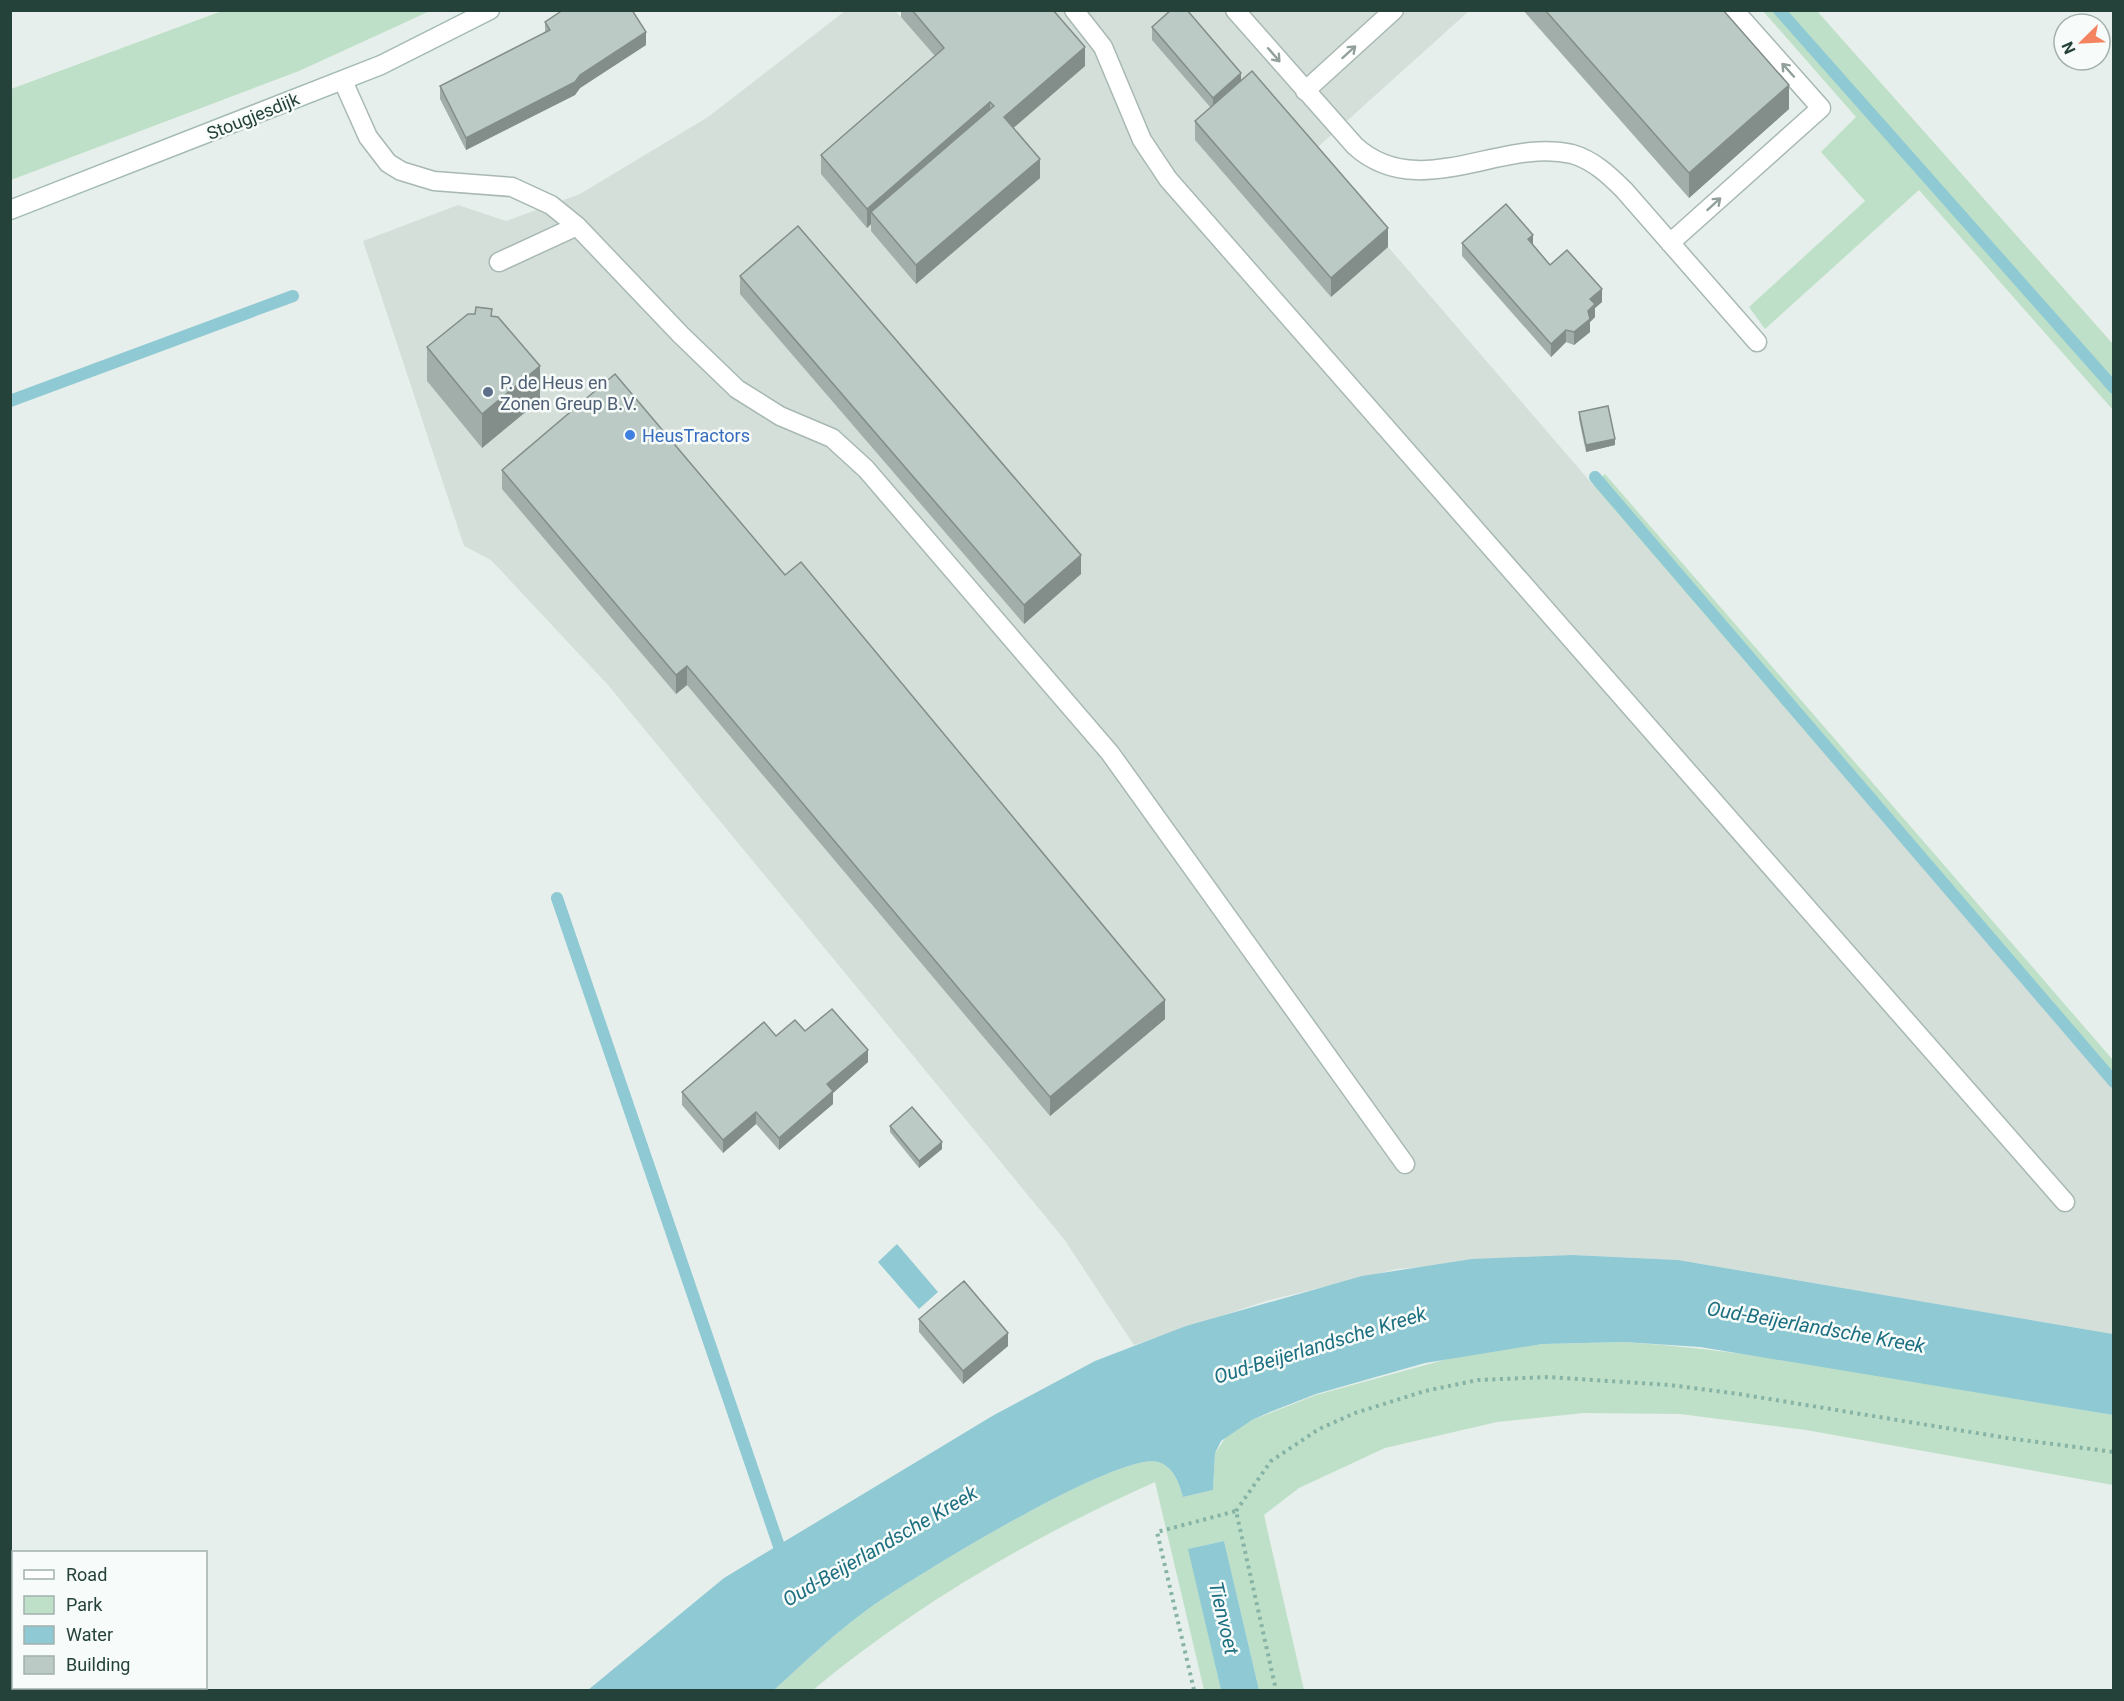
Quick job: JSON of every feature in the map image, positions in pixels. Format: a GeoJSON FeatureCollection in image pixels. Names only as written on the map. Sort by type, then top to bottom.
{"type":"FeatureCollection","features":[{"type":"Feature","properties":{"kind":"street","name":"Stougjesdijk"},"geometry":{"type":"LineString","coordinates":[[10,210],[343,81],[417,49],[490,10]]}},
{"type":"Feature","properties":{"kind":"street"},"geometry":{"type":"LineString","coordinates":[[1074,10],[1103,47],[1142,140],[1168,179],[2065,1202]]}},
{"type":"Feature","properties":{"kind":"street"},"geometry":{"type":"LineString","coordinates":[[1235,10],[1337,128],[1366,157],[1384,165],[1410,171],[1541,152],[1571,154],[1586,159],[1612,178],[1757,342]]}},
{"type":"Feature","properties":{"kind":"street"},"geometry":{"type":"LineString","coordinates":[[1305,91],[1394,10]]}},
{"type":"Feature","properties":{"kind":"street"},"geometry":{"type":"LineString","coordinates":[[1670,243],[1821,108],[1734,10]]}},
{"type":"Feature","properties":{"kind":"street"},"geometry":{"type":"LineString","coordinates":[[343,81],[368,138],[388,163],[410,174],[435,181],[512,187],[550,205],[577,226],[681,335],[737,389],[780,416],[832,438],[891,495],[1110,753],[1405,1164]]}},
{"type":"Feature","properties":{"kind":"street"},"geometry":{"type":"LineString","coordinates":[[499,261],[577,226]]}},
{"type":"Feature","properties":{"kind":"path"},"geometry":{"type":"LineString","coordinates":[[1194,1690],[1157,1532],[1236,1511],[1271,1461],[1318,1429],[1355,1413],[1425,1391],[1478,1380],[1549,1377],[1670,1385],[1739,1394],[2007,1438],[2114,1452]]}},
{"type":"Feature","properties":{"kind":"path"},"geometry":{"type":"LineString","coordinates":[[1236,1511],[1276,1690]]}},
{"type":"Feature","properties":{"kind":"shaded area","name":"P. de Heus en Zonen Greup B.V."},"geometry":{"type":"Polygon","coordinates":[[[909,10],[1469,11],[1309,155],[2113,1089],[2113,1334],[1678,1260],[1573,1255],[1397,1269],[1266,1301],[1134,1345],[1064,1239],[608,685],[491,560],[464,546],[363,241],[458,205],[506,221],[580,194],[708,117],[845,11],[895,11],[901,17],[909,10]]]}},
{"type":"Feature","properties":{"kind":"green space"},"geometry":{"type":"Polygon","coordinates":[[[222,11],[430,11],[299,71],[11,180],[11,89],[222,11]]]}},
{"type":"Feature","properties":{"kind":"green space"},"geometry":{"type":"Polygon","coordinates":[[[1763,11],[1817,11],[2113,344],[2113,410],[1919,190],[1765,329],[1749,307],[1865,201],[1821,152],[1856,117],[1763,11]]]}},
{"type":"Feature","properties":{"kind":"green space"},"geometry":{"type":"Polygon","coordinates":[[[1605,474],[2113,1060],[2113,1089],[1593,485],[1605,474]]]}},
{"type":"Feature","properties":{"kind":"green space"},"geometry":{"type":"Polygon","coordinates":[[[1624,1342],[1747,1354],[1808,1363],[2113,1415],[2113,1485],[1806,1430],[1680,1414],[1584,1413],[1497,1422],[1385,1448],[1299,1488],[1264,1515],[1304,1690],[1259,1690],[1224,1541],[1189,1549],[1221,1690],[1204,1690],[1155,1482],[1065,1525],[977,1574],[892,1629],[813,1690],[774,1690],[846,1626],[893,1592],[1015,1520],[1103,1476],[1136,1464],[1158,1462],[1164,1464],[1172,1472],[1178,1481],[1183,1497],[1213,1490],[1215,1453],[1226,1437],[1252,1420],[1316,1395],[1462,1355],[1542,1344],[1624,1342]]]}},
{"type":"Feature","properties":{"kind":"water"},"geometry":{"type":"Polygon","coordinates":[[[897,1244],[938,1292],[919,1309],[878,1262],[897,1244]]]}},
{"type":"Feature","properties":{"kind":"water","name":"Oud-Beijerlandsche Kreek"},"geometry":{"type":"Polygon","coordinates":[[[1573,1255],[1678,1260],[2113,1334],[2113,1415],[1700,1347],[1624,1342],[1542,1344],[1425,1363],[1316,1394],[1252,1420],[1221,1441],[1215,1453],[1213,1490],[1183,1497],[1178,1481],[1172,1472],[1164,1464],[1158,1462],[1136,1464],[1061,1495],[1015,1519],[893,1592],[833,1637],[774,1690],[588,1690],[724,1578],[994,1415],[1095,1361],[1186,1326],[1362,1276],[1472,1259],[1573,1255]]]}},
{"type":"Feature","properties":{"kind":"water","name":"Tienvoet"},"geometry":{"type":"Polygon","coordinates":[[[1224,1541],[1259,1690],[1221,1690],[1188,1549],[1224,1541]]]}},
{"type":"Feature","properties":{"kind":"building"},"geometry":{"type":"Polygon","coordinates":[[[563,10],[632,10],[646,32],[580,75],[575,82],[466,138],[440,86],[550,30],[545,22],[563,10]]]}},
{"type":"Feature","properties":{"kind":"building"},"geometry":{"type":"Polygon","coordinates":[[[912,10],[1053,10],[1085,47],[1004,117],[1040,159],[916,265],[871,212],[994,106],[990,102],[867,209],[821,155],[944,48],[912,10]]]}},
{"type":"Feature","properties":{"kind":"building"},"geometry":{"type":"Polygon","coordinates":[[[1171,10],[1187,10],[1241,73],[1213,98],[1152,27],[1171,10]]]}},
{"type":"Feature","properties":{"kind":"building"},"geometry":{"type":"Polygon","coordinates":[[[1545,10],[1723,10],[1789,85],[1689,173],[1545,10]]]}},
{"type":"Feature","properties":{"kind":"building"},"geometry":{"type":"Polygon","coordinates":[[[1252,71],[1388,228],[1331,278],[1195,121],[1252,71]]]}},
{"type":"Feature","properties":{"kind":"building"},"geometry":{"type":"Polygon","coordinates":[[[1506,204],[1533,235],[1528,239],[1550,265],[1567,250],[1602,289],[1590,299],[1595,304],[1588,311],[1590,319],[1574,332],[1566,330],[1551,344],[1462,243],[1506,204]]]}},
{"type":"Feature","properties":{"kind":"building"},"geometry":{"type":"Polygon","coordinates":[[[798,226],[1081,555],[1024,605],[740,276],[798,226]]]}},
{"type":"Feature","properties":{"kind":"building"},"geometry":{"type":"Polygon","coordinates":[[[476,307],[492,309],[491,316],[498,317],[540,366],[482,414],[427,347],[468,314],[475,314],[476,307]]]}},
{"type":"Feature","properties":{"kind":"building"},"geometry":{"type":"Polygon","coordinates":[[[615,374],[785,575],[801,562],[1165,1000],[1050,1097],[687,666],[676,675],[502,470],[615,374]]]}},
{"type":"Feature","properties":{"kind":"building"},"geometry":{"type":"Polygon","coordinates":[[[1608,406],[1615,439],[1586,445],[1579,412],[1608,406]]]}},
{"type":"Feature","properties":{"kind":"building"},"geometry":{"type":"Polygon","coordinates":[[[832,1009],[868,1050],[827,1084],[833,1091],[779,1138],[756,1112],[723,1140],[682,1092],[764,1022],[776,1036],[795,1020],[805,1031],[832,1009]]]}},
{"type":"Feature","properties":{"kind":"building"},"geometry":{"type":"Polygon","coordinates":[[[912,1107],[942,1142],[919,1161],[890,1126],[912,1107]]]}},
{"type":"Feature","properties":{"kind":"building"},"geometry":{"type":"Polygon","coordinates":[[[964,1281],[1008,1333],[963,1371],[919,1319],[964,1281]]]}},
{"type":"Feature","properties":{"kind":"waterway"},"geometry":{"type":"LineString","coordinates":[[1779,10],[2114,388]]}},
{"type":"Feature","properties":{"kind":"waterway"},"geometry":{"type":"LineString","coordinates":[[10,401],[293,296]]}},
{"type":"Feature","properties":{"kind":"waterway"},"geometry":{"type":"LineString","coordinates":[[1595,477],[2114,1082]]}},
{"type":"Feature","properties":{"kind":"waterway"},"geometry":{"type":"LineString","coordinates":[[557,898],[783,1558]]}},
{"type":"Feature","properties":{"kind":"place","name":"P. de Heus en Zonen Greup B.V."},"geometry":{"type":"Point","coordinates":[488,392]}},
{"type":"Feature","properties":{"kind":"place","name":"HeusTractors"},"geometry":{"type":"Point","coordinates":[630,435]}}]}
